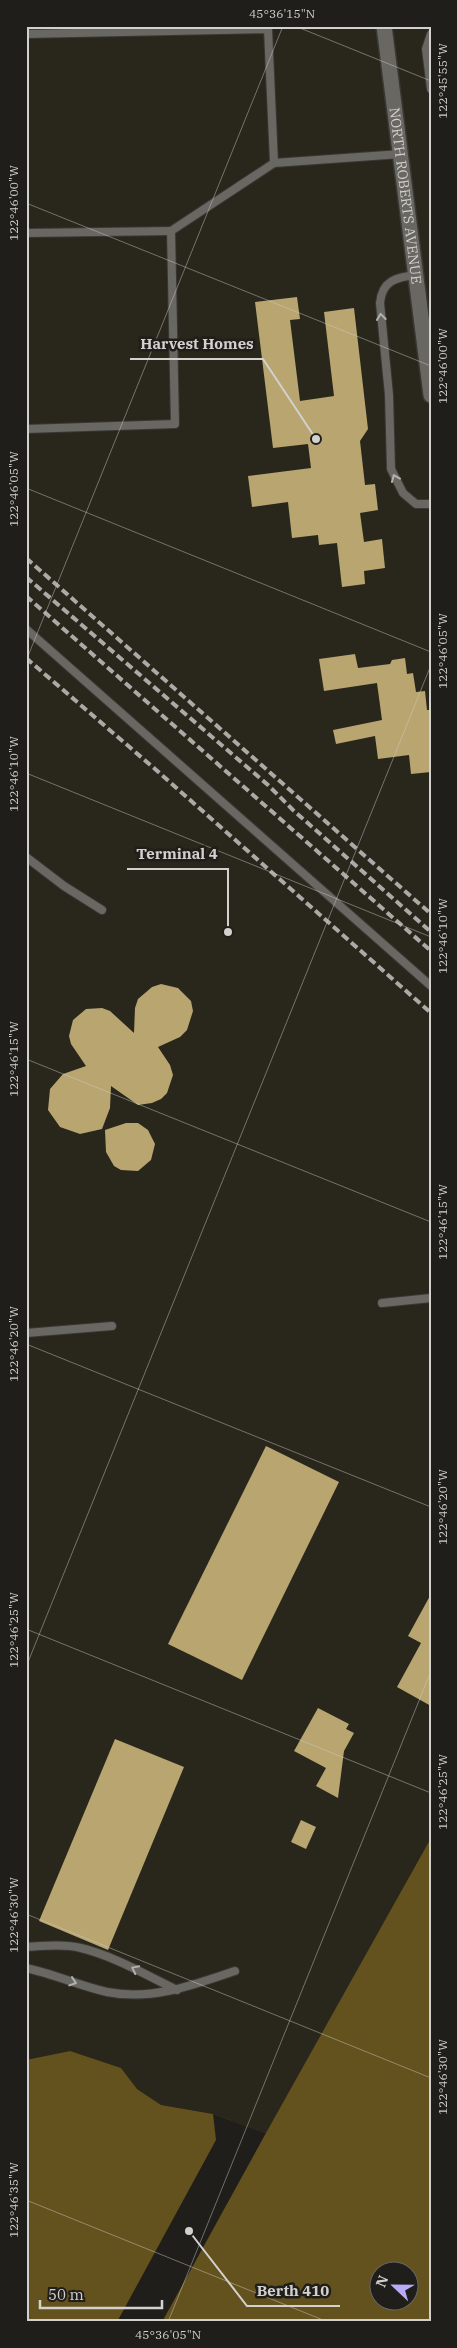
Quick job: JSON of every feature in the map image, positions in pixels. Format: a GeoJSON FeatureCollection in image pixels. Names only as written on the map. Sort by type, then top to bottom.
{"type":"FeatureCollection","features":[{"type":"Feature","properties":{"kind":"street","name":"NORTH ROBERTS AVENUE"},"geometry":{"type":"LineString","coordinates":[[384,26],[431,395]]}},
{"type":"Feature","properties":{"kind":"lane"},"geometry":{"type":"LineString","coordinates":[[26,34],[268,29],[274,163]]}},
{"type":"Feature","properties":{"kind":"lane"},"geometry":{"type":"LineString","coordinates":[[431,34],[426,49],[431,89]]}},
{"type":"Feature","properties":{"kind":"lane"},"geometry":{"type":"LineString","coordinates":[[26,234],[171,231],[274,163],[401,154]]}},
{"type":"Feature","properties":{"kind":"lane"},"geometry":{"type":"LineString","coordinates":[[26,429],[175,424],[171,231]]}},
{"type":"Feature","properties":{"kind":"lane"},"geometry":{"type":"LineString","coordinates":[[416,275],[395,278],[385,285],[380,294],[380,303],[389,395],[391,469],[395,480],[410,500],[416,504],[431,504]]}},
{"type":"Feature","properties":{"kind":"lane"},"geometry":{"type":"LineString","coordinates":[[26,629],[431,986]]}},
{"type":"Feature","properties":{"kind":"lane"},"geometry":{"type":"LineString","coordinates":[[26,857],[64,886],[102,910]]}},
{"type":"Feature","properties":{"kind":"lane"},"geometry":{"type":"LineString","coordinates":[[382,1303],[431,1298]]}},
{"type":"Feature","properties":{"kind":"lane"},"geometry":{"type":"LineString","coordinates":[[26,1333],[112,1326]]}},
{"type":"Feature","properties":{"kind":"lane"},"geometry":{"type":"LineString","coordinates":[[26,1947],[54,1945],[80,1948],[118,1961],[178,1991]]}},
{"type":"Feature","properties":{"kind":"lane"},"geometry":{"type":"LineString","coordinates":[[26,1968],[110,1992],[137,1994],[178,1991],[235,1971]]}},
{"type":"Feature","properties":{"kind":"shaded area"},"geometry":{"type":"Polygon","coordinates":[[[26,26],[431,26],[431,1838],[162,2322],[213,2114],[161,2105],[137,2089],[121,2068],[70,2051],[26,2060],[26,26]]]}},
{"type":"Feature","properties":{"kind":"shaded area"},"geometry":{"type":"Polygon","coordinates":[[[431,1838],[431,2322],[26,2322],[26,2060],[70,2051],[121,2068],[137,2089],[161,2105],[213,2114],[266,2133],[431,1838]]]}},
{"type":"Feature","properties":{"kind":"pier"},"geometry":{"type":"Polygon","coordinates":[[[213,2114],[266,2133],[162,2322],[117,2322],[216,2140],[213,2114]]]}},
{"type":"Feature","properties":{"kind":"building"},"geometry":{"type":"Polygon","coordinates":[[[297,297],[300,319],[290,320],[300,401],[334,396],[324,312],[354,308],[368,429],[360,441],[365,485],[375,484],[378,510],[360,513],[364,542],[382,539],[385,568],[364,571],[365,584],[342,587],[337,543],[319,545],[318,535],[292,538],[288,502],[252,507],[248,476],[311,468],[308,444],[273,448],[255,302],[297,297]]]}},
{"type":"Feature","properties":{"kind":"building"},"geometry":{"type":"Polygon","coordinates":[[[355,654],[358,668],[390,664],[392,660],[405,658],[407,674],[413,673],[416,692],[425,691],[427,710],[431,710],[431,772],[411,774],[409,755],[378,759],[375,736],[336,744],[333,730],[382,720],[377,683],[324,691],[319,659],[355,654]]]}},
{"type":"Feature","properties":{"kind":"building"},"geometry":{"type":"Polygon","coordinates":[[[161,984],[178,988],[191,1001],[193,1011],[187,1030],[180,1037],[158,1047],[170,1065],[173,1075],[167,1093],[161,1099],[152,1103],[138,1105],[111,1086],[110,1108],[102,1129],[80,1134],[60,1127],[48,1110],[50,1089],[63,1074],[86,1066],[71,1044],[69,1036],[73,1020],[86,1009],[102,1008],[110,1011],[134,1033],[135,1008],[138,999],[152,987],[161,984]]]}},
{"type":"Feature","properties":{"kind":"building"},"geometry":{"type":"Polygon","coordinates":[[[126,1123],[138,1123],[148,1130],[155,1144],[151,1160],[138,1171],[121,1170],[114,1166],[106,1152],[105,1130],[126,1123]]]}},
{"type":"Feature","properties":{"kind":"building"},"geometry":{"type":"Polygon","coordinates":[[[266,1446],[339,1482],[242,1680],[168,1644],[266,1446]]]}},
{"type":"Feature","properties":{"kind":"building"},"geometry":{"type":"Polygon","coordinates":[[[431,1594],[431,1706],[397,1687],[421,1643],[408,1636],[431,1594]]]}},
{"type":"Feature","properties":{"kind":"building"},"geometry":{"type":"Polygon","coordinates":[[[318,1708],[349,1724],[346,1729],[354,1733],[344,1751],[338,1798],[316,1786],[326,1768],[294,1751],[318,1708]]]}},
{"type":"Feature","properties":{"kind":"building"},"geometry":{"type":"Polygon","coordinates":[[[115,1739],[184,1767],[108,1950],[39,1921],[115,1739]]]}},
{"type":"Feature","properties":{"kind":"building"},"geometry":{"type":"Polygon","coordinates":[[[301,1820],[316,1827],[306,1849],[291,1842],[301,1820]]]}},
{"type":"Feature","properties":{"kind":"railway"},"geometry":{"type":"LineString","coordinates":[[26,558],[431,914]]}},
{"type":"Feature","properties":{"kind":"railway"},"geometry":{"type":"LineString","coordinates":[[26,577],[268,785],[293,810],[431,932]]}},
{"type":"Feature","properties":{"kind":"railway"},"geometry":{"type":"LineString","coordinates":[[26,596],[431,951]]}},
{"type":"Feature","properties":{"kind":"railway"},"geometry":{"type":"LineString","coordinates":[[26,658],[155,769],[431,1013]]}},
{"type":"Feature","properties":{"kind":"place","name":"Harvest Homes"},"geometry":{"type":"Point","coordinates":[316,439]}},
{"type":"Feature","properties":{"kind":"place","name":"Terminal 4"},"geometry":{"type":"Point","coordinates":[228,932]}},
{"type":"Feature","properties":{"kind":"place","name":"Berth 410"},"geometry":{"type":"Point","coordinates":[189,2231]}}]}
